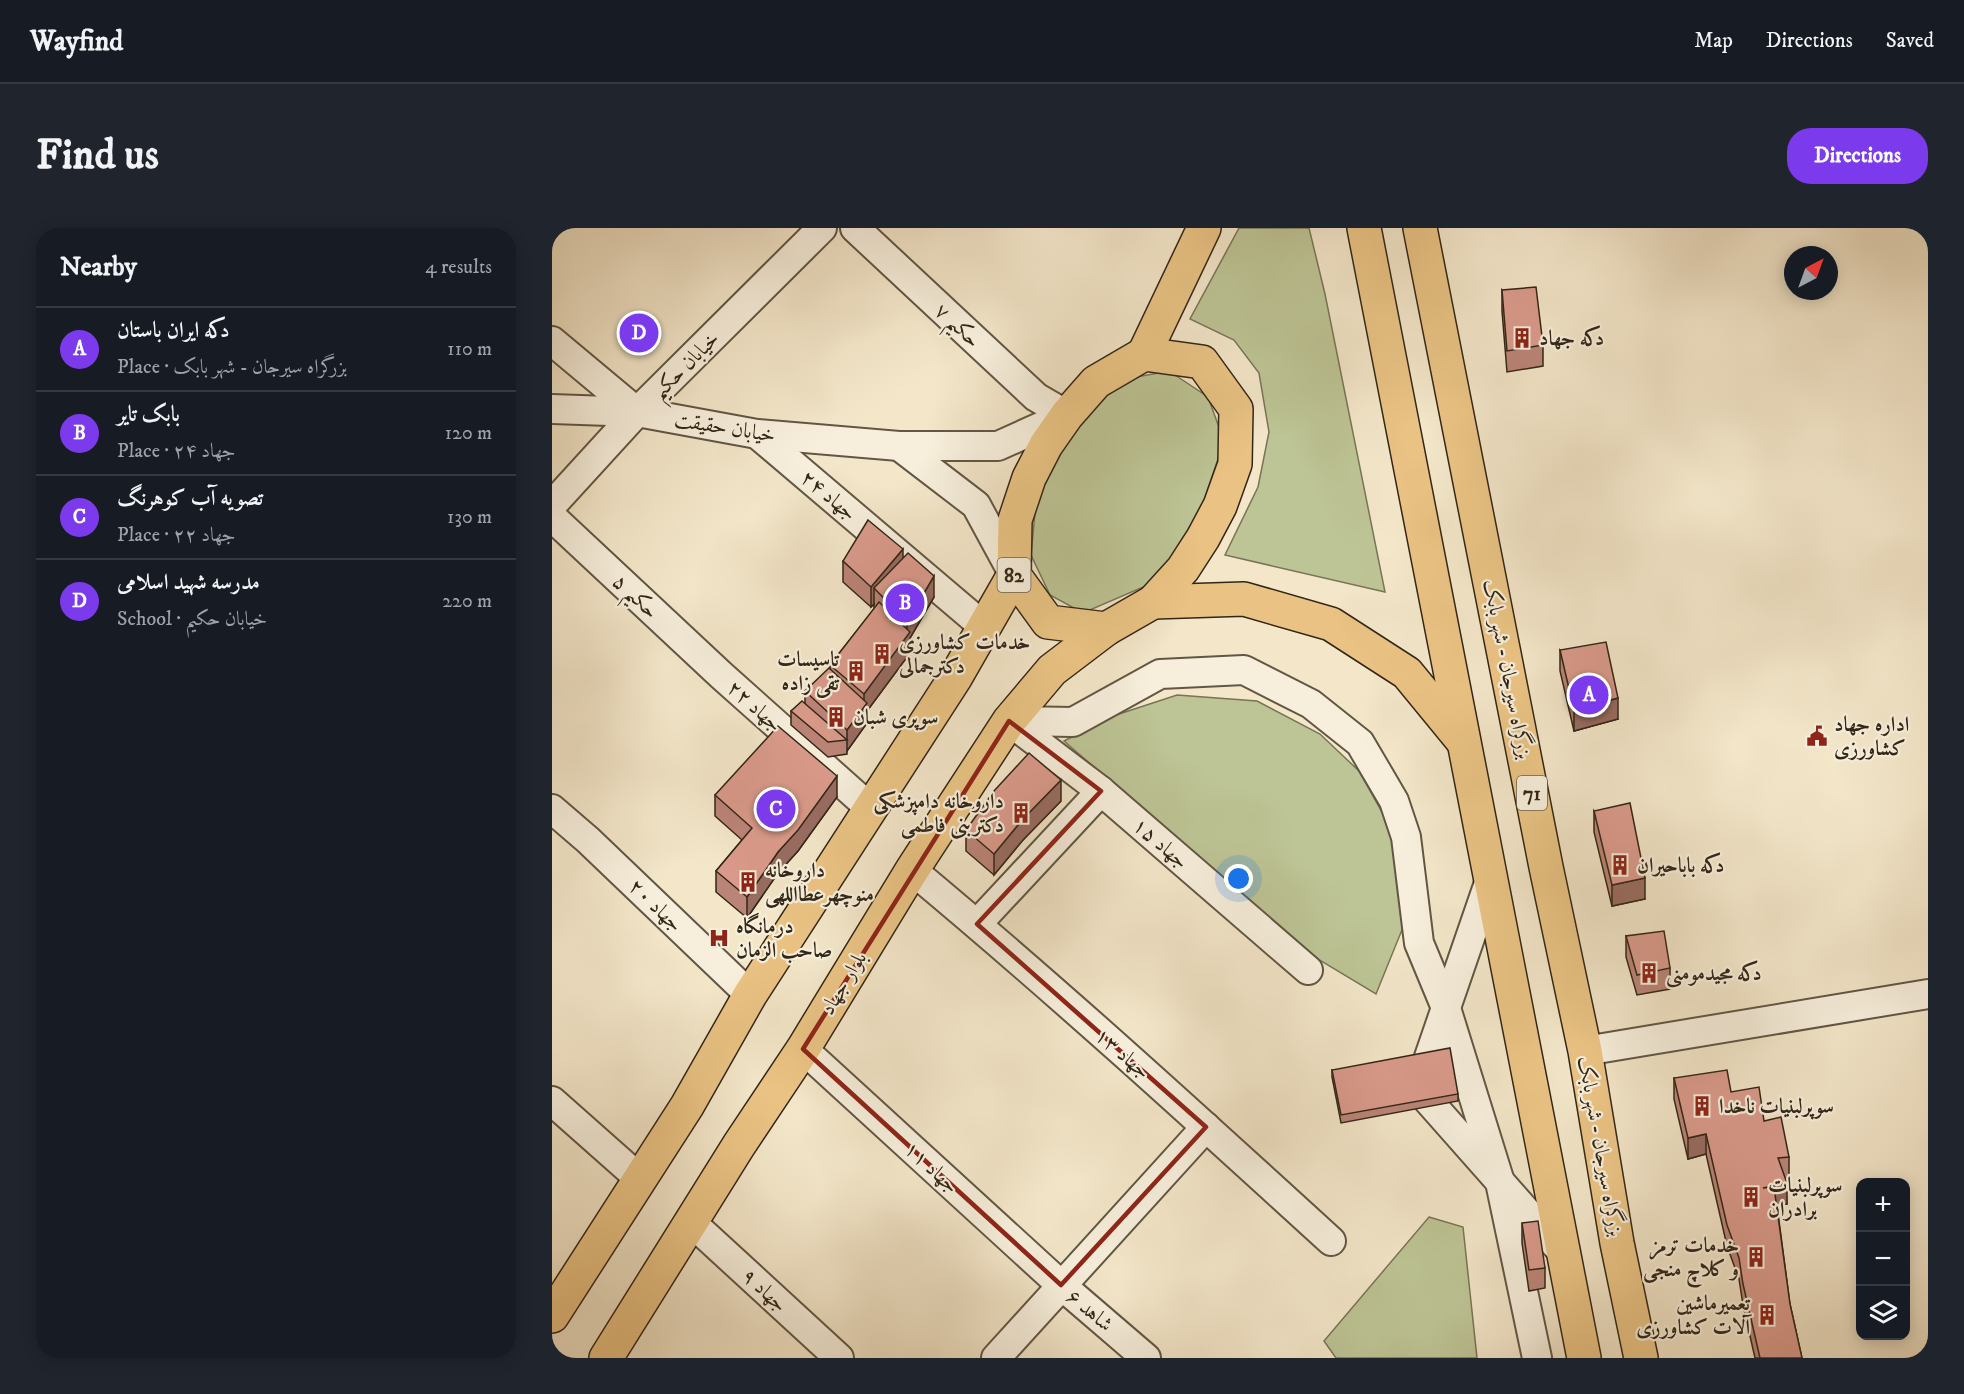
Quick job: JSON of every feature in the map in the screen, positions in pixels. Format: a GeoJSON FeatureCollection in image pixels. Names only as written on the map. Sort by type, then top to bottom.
{"type":"FeatureCollection","features":[{"type":"Feature","properties":{"kind":"main road"},"geometry":{"type":"LineString","coordinates":[[1153,602],[1183,569],[1203,538],[1220,506],[1235,464],[1236,409],[1202,362],[1144,354],[1204,228]]}},
{"type":"Feature","properties":{"kind":"main road"},"geometry":{"type":"LineString","coordinates":[[1364,228],[1584,1358]]}},
{"type":"Feature","properties":{"kind":"main road","name":"بزرگراه سیرجان - شهر بابک"},"geometry":{"type":"LineString","coordinates":[[1420,228],[1546,867],[1585,1051],[1617,1243],[1641,1358]]}},
{"type":"Feature","properties":{"kind":"main road","name":"82"},"geometry":{"type":"LineString","coordinates":[[552,1316],[687,1106],[750,995],[955,678],[1014,575],[1015,520],[1029,478],[1046,445],[1067,415],[1096,382],[1144,354]]}},
{"type":"Feature","properties":{"kind":"main road","name":"82"},"geometry":{"type":"LineString","coordinates":[[1014,575],[1048,622],[1106,629]]}},
{"type":"Feature","properties":{"kind":"main road"},"geometry":{"type":"LineString","coordinates":[[1153,602],[1244,599],[1331,624],[1407,673],[1464,742]]}},
{"type":"Feature","properties":{"kind":"main road","name":"بلوار جهاد"},"geometry":{"type":"LineString","coordinates":[[606,1358],[739,1145],[803,1049],[912,870],[1009,721],[1052,670],[1106,629],[1153,602]]}},
{"type":"Feature","properties":{"kind":"street","name":"خیابان حکیم"},"geometry":{"type":"LineString","coordinates":[[552,505],[638,412],[822,228]]}},
{"type":"Feature","properties":{"kind":"street","name":"حکیم ۷"},"geometry":{"type":"LineString","coordinates":[[855,228],[1036,397],[1067,415]]}},
{"type":"Feature","properties":{"kind":"street"},"geometry":{"type":"LineString","coordinates":[[552,341],[638,412]]}},
{"type":"Feature","properties":{"kind":"street","name":"خیابان حقیقت"},"geometry":{"type":"LineString","coordinates":[[552,409],[638,412],[757,434],[899,446],[998,446],[1067,415]]}},
{"type":"Feature","properties":{"kind":"street","name":"جهاد ۲۴"},"geometry":{"type":"LineString","coordinates":[[757,434],[983,626]]}},
{"type":"Feature","properties":{"kind":"street"},"geometry":{"type":"LineString","coordinates":[[899,446],[976,505],[1014,575]]}},
{"type":"Feature","properties":{"kind":"street","name":"حکیم ۵"},"geometry":{"type":"LineString","coordinates":[[552,517],[721,675]]}},
{"type":"Feature","properties":{"kind":"street"},"geometry":{"type":"LineString","coordinates":[[1009,721],[1073,722],[1160,674],[1244,670],[1311,704],[1360,743],[1394,801],[1406,837],[1419,943],[1446,1008],[1500,1182],[1537,1358]]}},
{"type":"Feature","properties":{"kind":"street","name":"جهاد ۲۲"},"geometry":{"type":"LineString","coordinates":[[721,675],[870,808]]}},
{"type":"Feature","properties":{"kind":"street","name":"جهاد ۱۵"},"geometry":{"type":"LineString","coordinates":[[1009,721],[1101,791],[1308,970]]}},
{"type":"Feature","properties":{"kind":"street"},"geometry":{"type":"LineString","coordinates":[[977,924],[1101,791]]}},
{"type":"Feature","properties":{"kind":"street","name":"جهاد ۲۰"},"geometry":{"type":"LineString","coordinates":[[552,809],[588,840],[750,995]]}},
{"type":"Feature","properties":{"kind":"street","name":"جهاد ۱۳"},"geometry":{"type":"LineString","coordinates":[[912,870],[977,924],[1206,1126],[1330,1240]]}},
{"type":"Feature","properties":{"kind":"street"},"geometry":{"type":"LineString","coordinates":[[1491,877],[1418,1089],[1564,1254]]}},
{"type":"Feature","properties":{"kind":"street"},"geometry":{"type":"LineString","coordinates":[[1585,1051],[1928,994]]}},
{"type":"Feature","properties":{"kind":"street","name":"جهاد ۱۱"},"geometry":{"type":"LineString","coordinates":[[803,1049],[1061,1285]]}},
{"type":"Feature","properties":{"kind":"street"},"geometry":{"type":"LineString","coordinates":[[552,1101],[640,1179]]}},
{"type":"Feature","properties":{"kind":"street"},"geometry":{"type":"LineString","coordinates":[[996,1358],[1206,1126]]}},
{"type":"Feature","properties":{"kind":"street","name":"جهاد ۹"},"geometry":{"type":"LineString","coordinates":[[691,1222],[839,1358]]}},
{"type":"Feature","properties":{"kind":"street","name":"شاهد ۶"},"geometry":{"type":"LineString","coordinates":[[1061,1285],[1146,1358]]}},
{"type":"Feature","properties":{"kind":"highlighted area"},"geometry":{"type":"Polygon","coordinates":[[[1009,721],[1101,791],[977,924],[1206,1127],[1061,1285],[803,1049],[1009,721]]]}},
{"type":"Feature","properties":{"kind":"green space"},"geometry":{"type":"Polygon","coordinates":[[[1239,228],[1309,228],[1325,294],[1385,592],[1225,555],[1258,487],[1269,432],[1259,373],[1234,340],[1190,319],[1239,228]]]}},
{"type":"Feature","properties":{"kind":"green space"},"geometry":{"type":"Polygon","coordinates":[[[1169,371],[1208,397],[1224,441],[1197,521],[1155,582],[1083,613],[1050,595],[1031,555],[1038,481],[1088,408],[1131,378],[1169,371]]]}},
{"type":"Feature","properties":{"kind":"green space"},"geometry":{"type":"Polygon","coordinates":[[[1177,695],[1257,701],[1320,734],[1359,771],[1383,814],[1400,864],[1406,920],[1376,994],[1306,952],[1064,741],[1113,716],[1177,695]]]}},
{"type":"Feature","properties":{"kind":"green space"},"geometry":{"type":"Polygon","coordinates":[[[1429,1217],[1463,1227],[1477,1358],[1336,1358],[1324,1341],[1429,1217]]]}},
{"type":"Feature","properties":{"kind":"building","name":"دکه جهاد"},"geometry":{"type":"Polygon","coordinates":[[[1536,287],[1543,345],[1507,351],[1502,290],[1536,287]]]}},
{"type":"Feature","properties":{"kind":"building"},"geometry":{"type":"Polygon","coordinates":[[[868,520],[903,549],[871,587],[843,561],[868,520]]]}},
{"type":"Feature","properties":{"kind":"building"},"geometry":{"type":"Polygon","coordinates":[[[908,553],[934,576],[907,622],[874,588],[908,553]]]}},
{"type":"Feature","properties":{"kind":"building"},"geometry":{"type":"Polygon","coordinates":[[[879,602],[910,632],[864,694],[830,665],[879,602]]]}},
{"type":"Feature","properties":{"kind":"building"},"geometry":{"type":"Polygon","coordinates":[[[1606,642],[1618,698],[1574,710],[1560,650],[1606,642]]]}},
{"type":"Feature","properties":{"kind":"building"},"geometry":{"type":"Polygon","coordinates":[[[829,668],[867,703],[847,730],[805,691],[829,668]]]}},
{"type":"Feature","properties":{"kind":"building"},"geometry":{"type":"Polygon","coordinates":[[[802,701],[847,740],[828,742],[791,711],[802,701]]]}},
{"type":"Feature","properties":{"kind":"building"},"geometry":{"type":"Polygon","coordinates":[[[778,726],[837,776],[798,830],[778,852],[747,897],[716,871],[752,828],[715,795],[778,726]]]}},
{"type":"Feature","properties":{"kind":"building"},"geometry":{"type":"Polygon","coordinates":[[[1029,753],[1061,780],[1023,819],[994,854],[966,830],[994,791],[1029,753]]]}},
{"type":"Feature","properties":{"kind":"building","name":"دکه باباحیران"},"geometry":{"type":"Polygon","coordinates":[[[1630,803],[1645,878],[1612,885],[1594,811],[1630,803]]]}},
{"type":"Feature","properties":{"kind":"building"},"geometry":{"type":"Polygon","coordinates":[[[1664,931],[1670,968],[1637,975],[1626,936],[1664,931]]]}},
{"type":"Feature","properties":{"kind":"building"},"geometry":{"type":"Polygon","coordinates":[[[1450,1048],[1458,1094],[1341,1115],[1332,1070],[1450,1048]]]}},
{"type":"Feature","properties":{"kind":"building"},"geometry":{"type":"Polygon","coordinates":[[[1727,1070],[1731,1092],[1759,1087],[1764,1121],[1781,1117],[1789,1157],[1778,1158],[1787,1183],[1763,1188],[1774,1187],[1790,1304],[1802,1358],[1760,1358],[1739,1258],[1727,1225],[1706,1134],[1688,1138],[1674,1078],[1727,1070]]]}},
{"type":"Feature","properties":{"kind":"building"},"geometry":{"type":"Polygon","coordinates":[[[1538,1221],[1545,1268],[1529,1270],[1522,1223],[1538,1221]]]}},
{"type":"Feature","properties":{"kind":"place","name":"مدرسه شهید اسلامی"},"geometry":{"type":"Point","coordinates":[639,333]}},
{"type":"Feature","properties":{"kind":"place","name":"دکه جهاد"},"geometry":{"type":"Point","coordinates":[1522,338]}},
{"type":"Feature","properties":{"kind":"place","name":"بابک تایر"},"geometry":{"type":"Point","coordinates":[905,603]}},
{"type":"Feature","properties":{"kind":"place","name":"خدمات کشاورزی دکترجمالی"},"geometry":{"type":"Point","coordinates":[882,654]}},
{"type":"Feature","properties":{"kind":"place","name":"تاسیسات تقی زاده"},"geometry":{"type":"Point","coordinates":[856,671]}},
{"type":"Feature","properties":{"kind":"place","name":"دکه ایران باستان"},"geometry":{"type":"Point","coordinates":[1589,695]}},
{"type":"Feature","properties":{"kind":"place","name":"سوپری شبان"},"geometry":{"type":"Point","coordinates":[836,717]}},
{"type":"Feature","properties":{"kind":"place","name":"اداره جهاد کشاورزی"},"geometry":{"type":"Point","coordinates":[1817,736]}},
{"type":"Feature","properties":{"kind":"place","name":"تصویه آب کوهرنگ"},"geometry":{"type":"Point","coordinates":[776,809]}},
{"type":"Feature","properties":{"kind":"place","name":"داروخانه دامپزشکی دکتربنی فاطمی"},"geometry":{"type":"Point","coordinates":[1021,813]}},
{"type":"Feature","properties":{"kind":"place","name":"دکه باباحیران"},"geometry":{"type":"Point","coordinates":[1620,865]}},
{"type":"Feature","properties":{"kind":"place","name":"داروخانه منوچهرعطااللهی"},"geometry":{"type":"Point","coordinates":[748,882]}},
{"type":"Feature","properties":{"kind":"place","name":"درمانگاه صاحب الزمان"},"geometry":{"type":"Point","coordinates":[719,938]}},
{"type":"Feature","properties":{"kind":"place","name":"دکه مجیدمومنی"},"geometry":{"type":"Point","coordinates":[1649,973]}},
{"type":"Feature","properties":{"kind":"place","name":"سوپرلبنیات ناخدا"},"geometry":{"type":"Point","coordinates":[1702,1106]}},
{"type":"Feature","properties":{"kind":"place","name":"سوپرلبنیات برادران"},"geometry":{"type":"Point","coordinates":[1751,1197]}},
{"type":"Feature","properties":{"kind":"place","name":"خدمات ترمز و کلاچ منجی"},"geometry":{"type":"Point","coordinates":[1756,1257]}},
{"type":"Feature","properties":{"kind":"place","name":"تعمیرماشین آلات کشاورزی"},"geometry":{"type":"Point","coordinates":[1767,1315]}}]}
